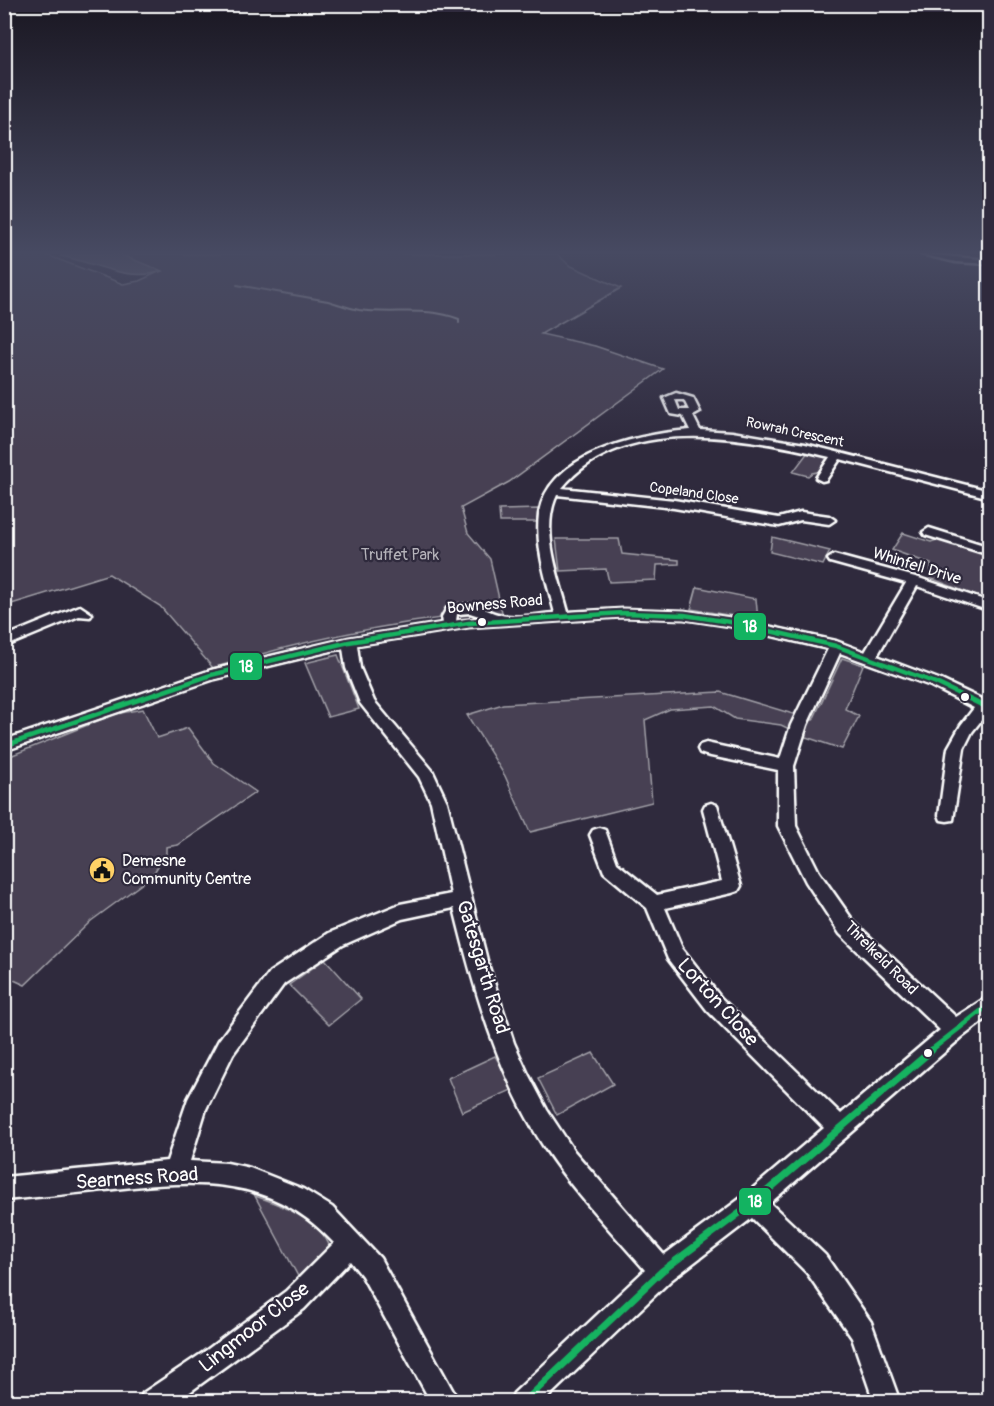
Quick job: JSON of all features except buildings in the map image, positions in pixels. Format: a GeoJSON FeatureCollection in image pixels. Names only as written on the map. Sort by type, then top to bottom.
{"type":"FeatureCollection","features":[{"type":"Feature","properties":{"kind":"street"},"geometry":{"type":"LineString","coordinates":[[687,414],[697,434]]}},
{"type":"Feature","properties":{"kind":"street","name":"Rowrah Crescent"},"geometry":{"type":"LineString","coordinates":[[561,616],[545,531],[545,513],[554,491],[568,475],[602,453],[648,439],[697,434],[756,437],[837,455],[990,495]]}},
{"type":"Feature","properties":{"kind":"street"},"geometry":{"type":"LineString","coordinates":[[822,478],[837,455]]}},
{"type":"Feature","properties":{"kind":"street","name":"Copeland Close"},"geometry":{"type":"LineString","coordinates":[[554,491],[674,504],[779,522],[801,516],[829,520]]}},
{"type":"Feature","properties":{"kind":"street"},"geometry":{"type":"LineString","coordinates":[[929,532],[990,551]]}},
{"type":"Feature","properties":{"kind":"street","name":"Whinfell Drive"},"geometry":{"type":"LineString","coordinates":[[834,559],[914,581],[990,607]]}},
{"type":"Feature","properties":{"kind":"street"},"geometry":{"type":"LineString","coordinates":[[869,657],[914,581]]}},
{"type":"Feature","properties":{"kind":"street"},"geometry":{"type":"LineString","coordinates":[[4,643],[80,610],[85,614]]}},
{"type":"Feature","properties":{"kind":"street","name":"Bowness Road"},"geometry":{"type":"LineString","coordinates":[[4,746],[210,675],[349,642],[504,620],[623,613],[684,615],[735,623],[836,646],[936,683],[987,707]]}},
{"type":"Feature","properties":{"kind":"street","name":"Gatesgarth Road"},"geometry":{"type":"LineString","coordinates":[[349,642],[353,668],[368,703],[426,774],[440,802],[485,987],[511,1058],[540,1118],[569,1163],[662,1271]]}},
{"type":"Feature","properties":{"kind":"street","name":"Threlkeld Road"},"geometry":{"type":"LineString","coordinates":[[836,646],[799,725],[786,766],[787,826],[812,877],[848,928],[955,1030]]}},
{"type":"Feature","properties":{"kind":"street"},"geometry":{"type":"LineString","coordinates":[[947,815],[956,747],[966,729],[987,707]]}},
{"type":"Feature","properties":{"kind":"street"},"geometry":{"type":"LineString","coordinates":[[706,749],[786,766]]}},
{"type":"Feature","properties":{"kind":"street"},"geometry":{"type":"LineString","coordinates":[[654,903],[732,886],[711,809]]}},
{"type":"Feature","properties":{"kind":"street","name":"Lorton Close"},"geometry":{"type":"LineString","coordinates":[[599,835],[610,867],[654,903],[675,953],[714,1004],[839,1127]]}},
{"type":"Feature","properties":{"kind":"street"},"geometry":{"type":"LineString","coordinates":[[175,1171],[196,1107],[226,1047],[277,978],[336,939],[400,912],[462,899]]}},
{"type":"Feature","properties":{"kind":"street"},"geometry":{"type":"LineString","coordinates":[[523,1401],[662,1271],[753,1203],[839,1127],[955,1030],[990,1004]]}},
{"type":"Feature","properties":{"kind":"street","name":"Searness Road"},"geometry":{"type":"LineString","coordinates":[[4,1189],[175,1171],[227,1174],[250,1179],[295,1197],[324,1215],[371,1268],[446,1401]]}},
{"type":"Feature","properties":{"kind":"street"},"geometry":{"type":"LineString","coordinates":[[753,1203],[816,1264],[862,1331],[887,1401]]}},
{"type":"Feature","properties":{"kind":"street","name":"Lingmoor Close"},"geometry":{"type":"LineString","coordinates":[[152,1401],[213,1361],[295,1300],[350,1244]]}},
{"type":"Feature","properties":{"kind":"green space","name":"Truffet Park"},"geometry":{"type":"Polygon","coordinates":[[[5,320],[566,320],[541,334],[595,346],[663,369],[509,482],[461,508],[468,533],[490,559],[502,612],[392,625],[320,639],[213,668],[160,606],[109,574],[5,606],[5,320]]]}},
{"type":"Feature","properties":{"kind":"green space"},"geometry":{"type":"Polygon","coordinates":[[[808,452],[832,459],[822,471],[808,476],[793,472],[808,452]]]}},
{"type":"Feature","properties":{"kind":"green space"},"geometry":{"type":"Polygon","coordinates":[[[538,509],[538,522],[500,522],[499,510],[538,509]]]}},
{"type":"Feature","properties":{"kind":"green space"},"geometry":{"type":"Polygon","coordinates":[[[903,533],[931,542],[939,539],[979,552],[989,538],[989,601],[930,578],[931,564],[892,550],[903,533]]]}},
{"type":"Feature","properties":{"kind":"green space"},"geometry":{"type":"Polygon","coordinates":[[[772,537],[830,551],[823,565],[770,552],[772,537]]]}},
{"type":"Feature","properties":{"kind":"green space"},"geometry":{"type":"Polygon","coordinates":[[[556,539],[619,539],[622,554],[679,560],[679,564],[657,565],[656,580],[609,582],[606,569],[560,571],[556,539]]]}},
{"type":"Feature","properties":{"kind":"green space"},"geometry":{"type":"Polygon","coordinates":[[[697,587],[756,599],[758,620],[691,609],[697,587]]]}},
{"type":"Feature","properties":{"kind":"green space"},"geometry":{"type":"Polygon","coordinates":[[[338,655],[359,709],[328,717],[305,663],[338,655]]]}},
{"type":"Feature","properties":{"kind":"green space"},"geometry":{"type":"Polygon","coordinates":[[[842,658],[863,665],[845,709],[859,716],[842,749],[806,737],[781,725],[735,719],[714,706],[670,709],[645,720],[652,802],[530,832],[505,776],[467,715],[503,704],[720,692],[813,720],[842,658]]]}},
{"type":"Feature","properties":{"kind":"green space"},"geometry":{"type":"Polygon","coordinates":[[[143,709],[157,738],[188,728],[214,763],[256,792],[178,845],[166,847],[166,854],[151,877],[91,921],[25,985],[5,976],[5,758],[115,714],[143,709]]]}},
{"type":"Feature","properties":{"kind":"green space"},"geometry":{"type":"Polygon","coordinates":[[[325,959],[361,999],[329,1025],[289,985],[325,959]]]}},
{"type":"Feature","properties":{"kind":"green space"},"geometry":{"type":"Polygon","coordinates":[[[593,1053],[613,1084],[557,1115],[538,1078],[593,1053]]]}},
{"type":"Feature","properties":{"kind":"green space"},"geometry":{"type":"Polygon","coordinates":[[[495,1056],[514,1089],[462,1112],[448,1078],[495,1056]]]}},
{"type":"Feature","properties":{"kind":"green space"},"geometry":{"type":"Polygon","coordinates":[[[255,1196],[299,1215],[319,1230],[326,1239],[330,1248],[300,1280],[255,1196]]]}},
{"type":"Feature","properties":{"kind":"transit line","name":"18"},"geometry":{"type":"LineString","coordinates":[[4,746],[211,675],[349,642],[469,623],[623,613],[684,615],[730,622],[836,646],[936,683],[990,709]]}},
{"type":"Feature","properties":{"kind":"transit line","name":"18"},"geometry":{"type":"LineString","coordinates":[[524,1402],[662,1271],[753,1203],[955,1030],[990,1004]]}},
{"type":"Feature","properties":{"kind":"place","name":"Demesne Community Centre"},"geometry":{"type":"Point","coordinates":[102,870]}}]}
